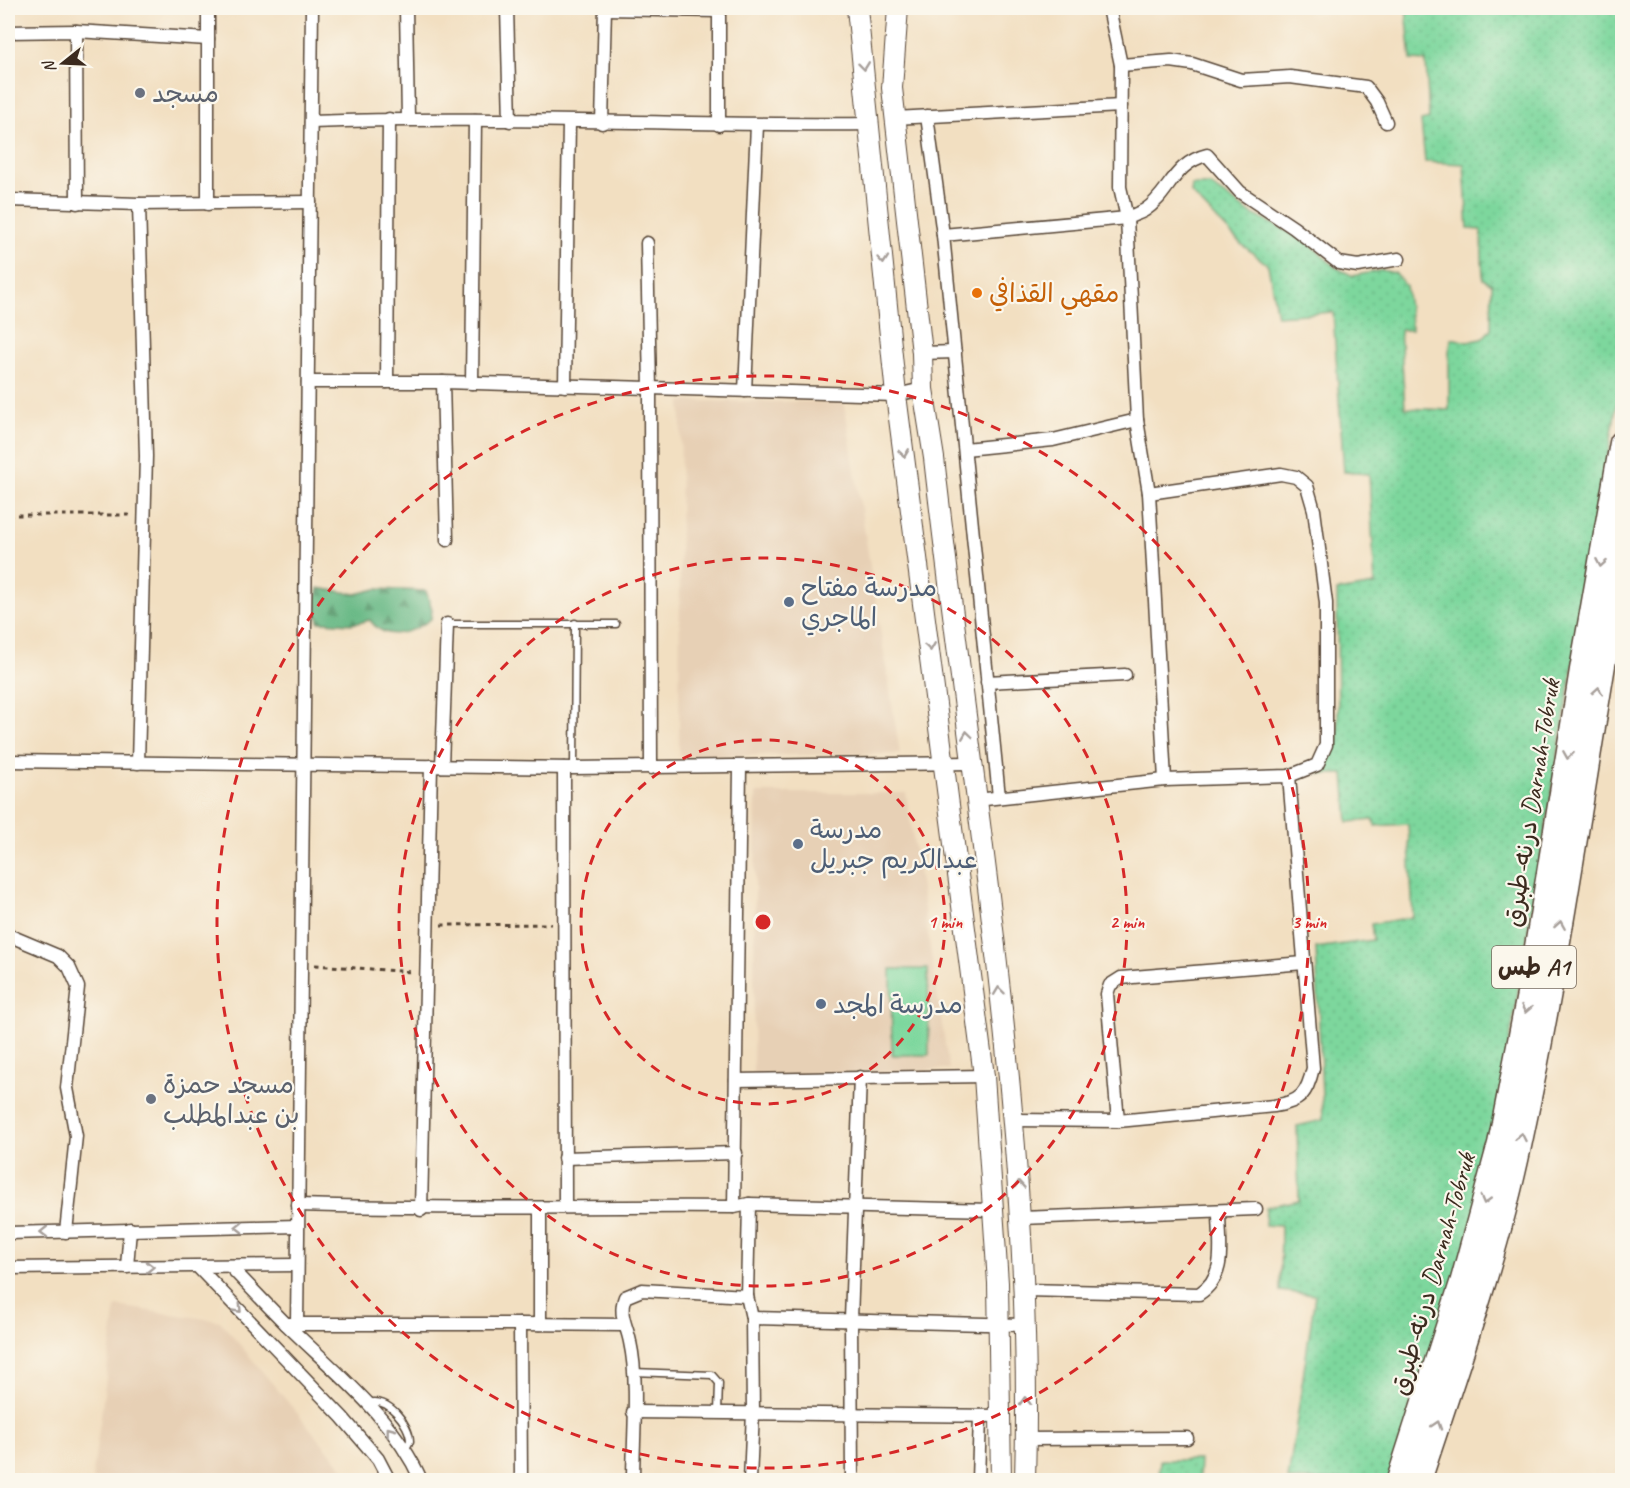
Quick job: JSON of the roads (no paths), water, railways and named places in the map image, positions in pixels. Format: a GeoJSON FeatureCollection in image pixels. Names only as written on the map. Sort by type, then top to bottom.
{"type":"FeatureCollection","features":[{"type":"Feature","properties":{"kind":"highway","name":"درنه-طبرق Darnah-Tobruk"},"geometry":{"type":"LineString","coordinates":[[1399,1480],[1463,1280],[1500,1144],[1531,984],[1582,670],[1623,443]]}},
{"type":"Feature","properties":{"kind":"highway","name":"درنه-طبرق Darnah-Tobruk"},"geometry":{"type":"LineString","coordinates":[[1419,1480],[1482,1286],[1519,1148],[1550,988],[1623,553]]}},
{"type":"Feature","properties":{"kind":"main road"},"geometry":{"type":"LineString","coordinates":[[857,8],[896,395],[984,1076],[991,1210],[998,1282],[1001,1480]]}},
{"type":"Feature","properties":{"kind":"main road"},"geometry":{"type":"LineString","coordinates":[[898,8],[892,60],[895,118],[922,354],[923,389],[1015,1120],[1024,1290],[1025,1480]]}},
{"type":"Feature","properties":{"kind":"street"},"geometry":{"type":"LineString","coordinates":[[208,8],[208,204]]}},
{"type":"Feature","properties":{"kind":"street"},"geometry":{"type":"LineString","coordinates":[[292,1324],[298,1226],[312,8]]}},
{"type":"Feature","properties":{"kind":"street"},"geometry":{"type":"LineString","coordinates":[[406,8],[408,119]]}},
{"type":"Feature","properties":{"kind":"street"},"geometry":{"type":"LineString","coordinates":[[507,8],[510,121]]}},
{"type":"Feature","properties":{"kind":"street"},"geometry":{"type":"LineString","coordinates":[[602,123],[605,8],[719,9],[719,125]]}},
{"type":"Feature","properties":{"kind":"street"},"geometry":{"type":"LineString","coordinates":[[1109,8],[1120,65],[1120,187],[1128,218],[1137,420],[1149,493],[1165,780]]}},
{"type":"Feature","properties":{"kind":"street"},"geometry":{"type":"LineString","coordinates":[[8,32],[76,31],[208,39]]}},
{"type":"Feature","properties":{"kind":"street"},"geometry":{"type":"LineString","coordinates":[[76,31],[78,203]]}},
{"type":"Feature","properties":{"kind":"street"},"geometry":{"type":"LineString","coordinates":[[1120,65],[1171,61],[1192,64],[1241,80],[1290,77],[1365,87],[1377,102],[1386,122]]}},
{"type":"Feature","properties":{"kind":"street"},"geometry":{"type":"LineString","coordinates":[[895,118],[1121,106]]}},
{"type":"Feature","properties":{"kind":"street"},"geometry":{"type":"LineString","coordinates":[[927,116],[943,235],[999,797]]}},
{"type":"Feature","properties":{"kind":"street"},"geometry":{"type":"LineString","coordinates":[[387,382],[389,119]]}},
{"type":"Feature","properties":{"kind":"street"},"geometry":{"type":"LineString","coordinates":[[311,122],[408,119],[719,125],[870,124]]}},
{"type":"Feature","properties":{"kind":"street"},"geometry":{"type":"LineString","coordinates":[[472,383],[475,120]]}},
{"type":"Feature","properties":{"kind":"street"},"geometry":{"type":"LineString","coordinates":[[565,386],[569,122]]}},
{"type":"Feature","properties":{"kind":"street"},"geometry":{"type":"LineString","coordinates":[[745,391],[757,125]]}},
{"type":"Feature","properties":{"kind":"street"},"geometry":{"type":"LineString","coordinates":[[943,235],[1128,218],[1146,209],[1171,178],[1196,157],[1207,155],[1240,192],[1294,228],[1339,263],[1358,266],[1399,259]]}},
{"type":"Feature","properties":{"kind":"street"},"geometry":{"type":"LineString","coordinates":[[8,200],[139,204],[310,202]]}},
{"type":"Feature","properties":{"kind":"street"},"geometry":{"type":"LineString","coordinates":[[138,763],[146,456],[139,204]]}},
{"type":"Feature","properties":{"kind":"street"},"geometry":{"type":"LineString","coordinates":[[647,243],[650,388],[651,768]]}},
{"type":"Feature","properties":{"kind":"street"},"geometry":{"type":"LineString","coordinates":[[922,354],[955,352]]}},
{"type":"Feature","properties":{"kind":"street"},"geometry":{"type":"LineString","coordinates":[[308,382],[443,382],[896,395],[923,389]]}},
{"type":"Feature","properties":{"kind":"street"},"geometry":{"type":"LineString","coordinates":[[443,382],[447,540]]}},
{"type":"Feature","properties":{"kind":"street"},"geometry":{"type":"LineString","coordinates":[[965,448],[1053,440],[1137,420]]}},
{"type":"Feature","properties":{"kind":"street"},"geometry":{"type":"LineString","coordinates":[[976,800],[1165,780],[1289,776],[1317,765],[1326,745],[1326,603],[1314,510],[1306,486],[1296,477],[1281,474],[1149,493]]}},
{"type":"Feature","properties":{"kind":"street"},"geometry":{"type":"LineString","coordinates":[[422,1210],[427,925],[447,624]]}},
{"type":"Feature","properties":{"kind":"street"},"geometry":{"type":"LineString","coordinates":[[987,682],[1125,675]]}},
{"type":"Feature","properties":{"kind":"street"},"geometry":{"type":"LineString","coordinates":[[8,761],[569,768],[740,768],[971,763]]}},
{"type":"Feature","properties":{"kind":"street"},"geometry":{"type":"LineString","coordinates":[[565,1206],[564,924],[569,768]]}},
{"type":"Feature","properties":{"kind":"street"},"geometry":{"type":"LineString","coordinates":[[734,1207],[740,768]]}},
{"type":"Feature","properties":{"kind":"street"},"geometry":{"type":"LineString","coordinates":[[1015,1120],[1118,1121],[1274,1106],[1290,1104],[1309,1087],[1313,1068],[1289,776]]}},
{"type":"Feature","properties":{"kind":"street"},"geometry":{"type":"LineString","coordinates":[[8,935],[58,956],[69,967],[78,987],[67,1088],[76,1137],[66,1232]]}},
{"type":"Feature","properties":{"kind":"street"},"geometry":{"type":"LineString","coordinates":[[1118,1121],[1107,994],[1110,985],[1121,978],[1304,963]]}},
{"type":"Feature","properties":{"kind":"street"},"geometry":{"type":"LineString","coordinates":[[736,1080],[984,1076]]}},
{"type":"Feature","properties":{"kind":"street"},"geometry":{"type":"LineString","coordinates":[[852,1480],[851,1319],[860,1077]]}},
{"type":"Feature","properties":{"kind":"street"},"geometry":{"type":"LineString","coordinates":[[564,1158],[736,1153]]}},
{"type":"Feature","properties":{"kind":"street"},"geometry":{"type":"LineString","coordinates":[[298,1205],[422,1210],[565,1206],[734,1207],[749,1204],[991,1210]]}},
{"type":"Feature","properties":{"kind":"street"},"geometry":{"type":"LineString","coordinates":[[749,1204],[747,1296],[752,1318],[753,1412],[750,1480]]}},
{"type":"Feature","properties":{"kind":"street"},"geometry":{"type":"LineString","coordinates":[[540,1208],[540,1324]]}},
{"type":"Feature","properties":{"kind":"street"},"geometry":{"type":"LineString","coordinates":[[1021,1218],[1256,1209]]}},
{"type":"Feature","properties":{"kind":"street"},"geometry":{"type":"LineString","coordinates":[[1024,1290],[1199,1294],[1216,1280],[1220,1264],[1219,1212]]}},
{"type":"Feature","properties":{"kind":"street"},"geometry":{"type":"LineString","coordinates":[[8,1233],[298,1226]]}},
{"type":"Feature","properties":{"kind":"street"},"geometry":{"type":"LineString","coordinates":[[127,1267],[130,1229]]}},
{"type":"Feature","properties":{"kind":"street"},"geometry":{"type":"LineString","coordinates":[[8,1268],[297,1265]]}},
{"type":"Feature","properties":{"kind":"street"},"geometry":{"type":"LineString","coordinates":[[230,1266],[292,1324],[369,1403],[405,1450],[421,1480]]}},
{"type":"Feature","properties":{"kind":"street"},"geometry":{"type":"LineString","coordinates":[[198,1267],[342,1417],[378,1459],[389,1480]]}},
{"type":"Feature","properties":{"kind":"street"},"geometry":{"type":"LineString","coordinates":[[633,1480],[633,1372],[630,1341],[624,1326],[622,1305],[626,1298],[642,1290],[747,1296]]}},
{"type":"Feature","properties":{"kind":"street"},"geometry":{"type":"LineString","coordinates":[[752,1318],[1023,1325]]}},
{"type":"Feature","properties":{"kind":"street"},"geometry":{"type":"LineString","coordinates":[[292,1324],[624,1326]]}},
{"type":"Feature","properties":{"kind":"street"},"geometry":{"type":"LineString","coordinates":[[520,1324],[521,1480]]}},
{"type":"Feature","properties":{"kind":"street"},"geometry":{"type":"LineString","coordinates":[[633,1412],[1001,1416]]}},
{"type":"Feature","properties":{"kind":"street"},"geometry":{"type":"LineString","coordinates":[[978,1480],[980,1416]]}},
{"type":"Feature","properties":{"kind":"street"},"geometry":{"type":"LineString","coordinates":[[1026,1439],[1187,1438]]}},
{"type":"Feature","properties":{"kind":"lane"},"geometry":{"type":"LineString","coordinates":[[569,768],[575,623]]}},
{"type":"Feature","properties":{"kind":"lane"},"geometry":{"type":"LineString","coordinates":[[447,624],[616,624]]}},
{"type":"Feature","properties":{"kind":"lane"},"geometry":{"type":"LineString","coordinates":[[633,1372],[712,1375],[719,1383],[718,1412]]}},
{"type":"Feature","properties":{"kind":"place","name":"مسجد"},"geometry":{"type":"Point","coordinates":[140,93]}},
{"type":"Feature","properties":{"kind":"place","name":"مقهي القذافي"},"geometry":{"type":"Point","coordinates":[977,293]}},
{"type":"Feature","properties":{"kind":"place","name":"مدرسة مفتاح الماجري"},"geometry":{"type":"Point","coordinates":[789,602]}},
{"type":"Feature","properties":{"kind":"place","name":"مدرسة عبدالكريم جبريل"},"geometry":{"type":"Point","coordinates":[798,844]}},
{"type":"Feature","properties":{"kind":"place","name":"مدرسة المجد"},"geometry":{"type":"Point","coordinates":[821,1004]}},
{"type":"Feature","properties":{"kind":"place","name":"مسجد حمزة بن عبدالمطلب"},"geometry":{"type":"Point","coordinates":[151,1099]}}]}
